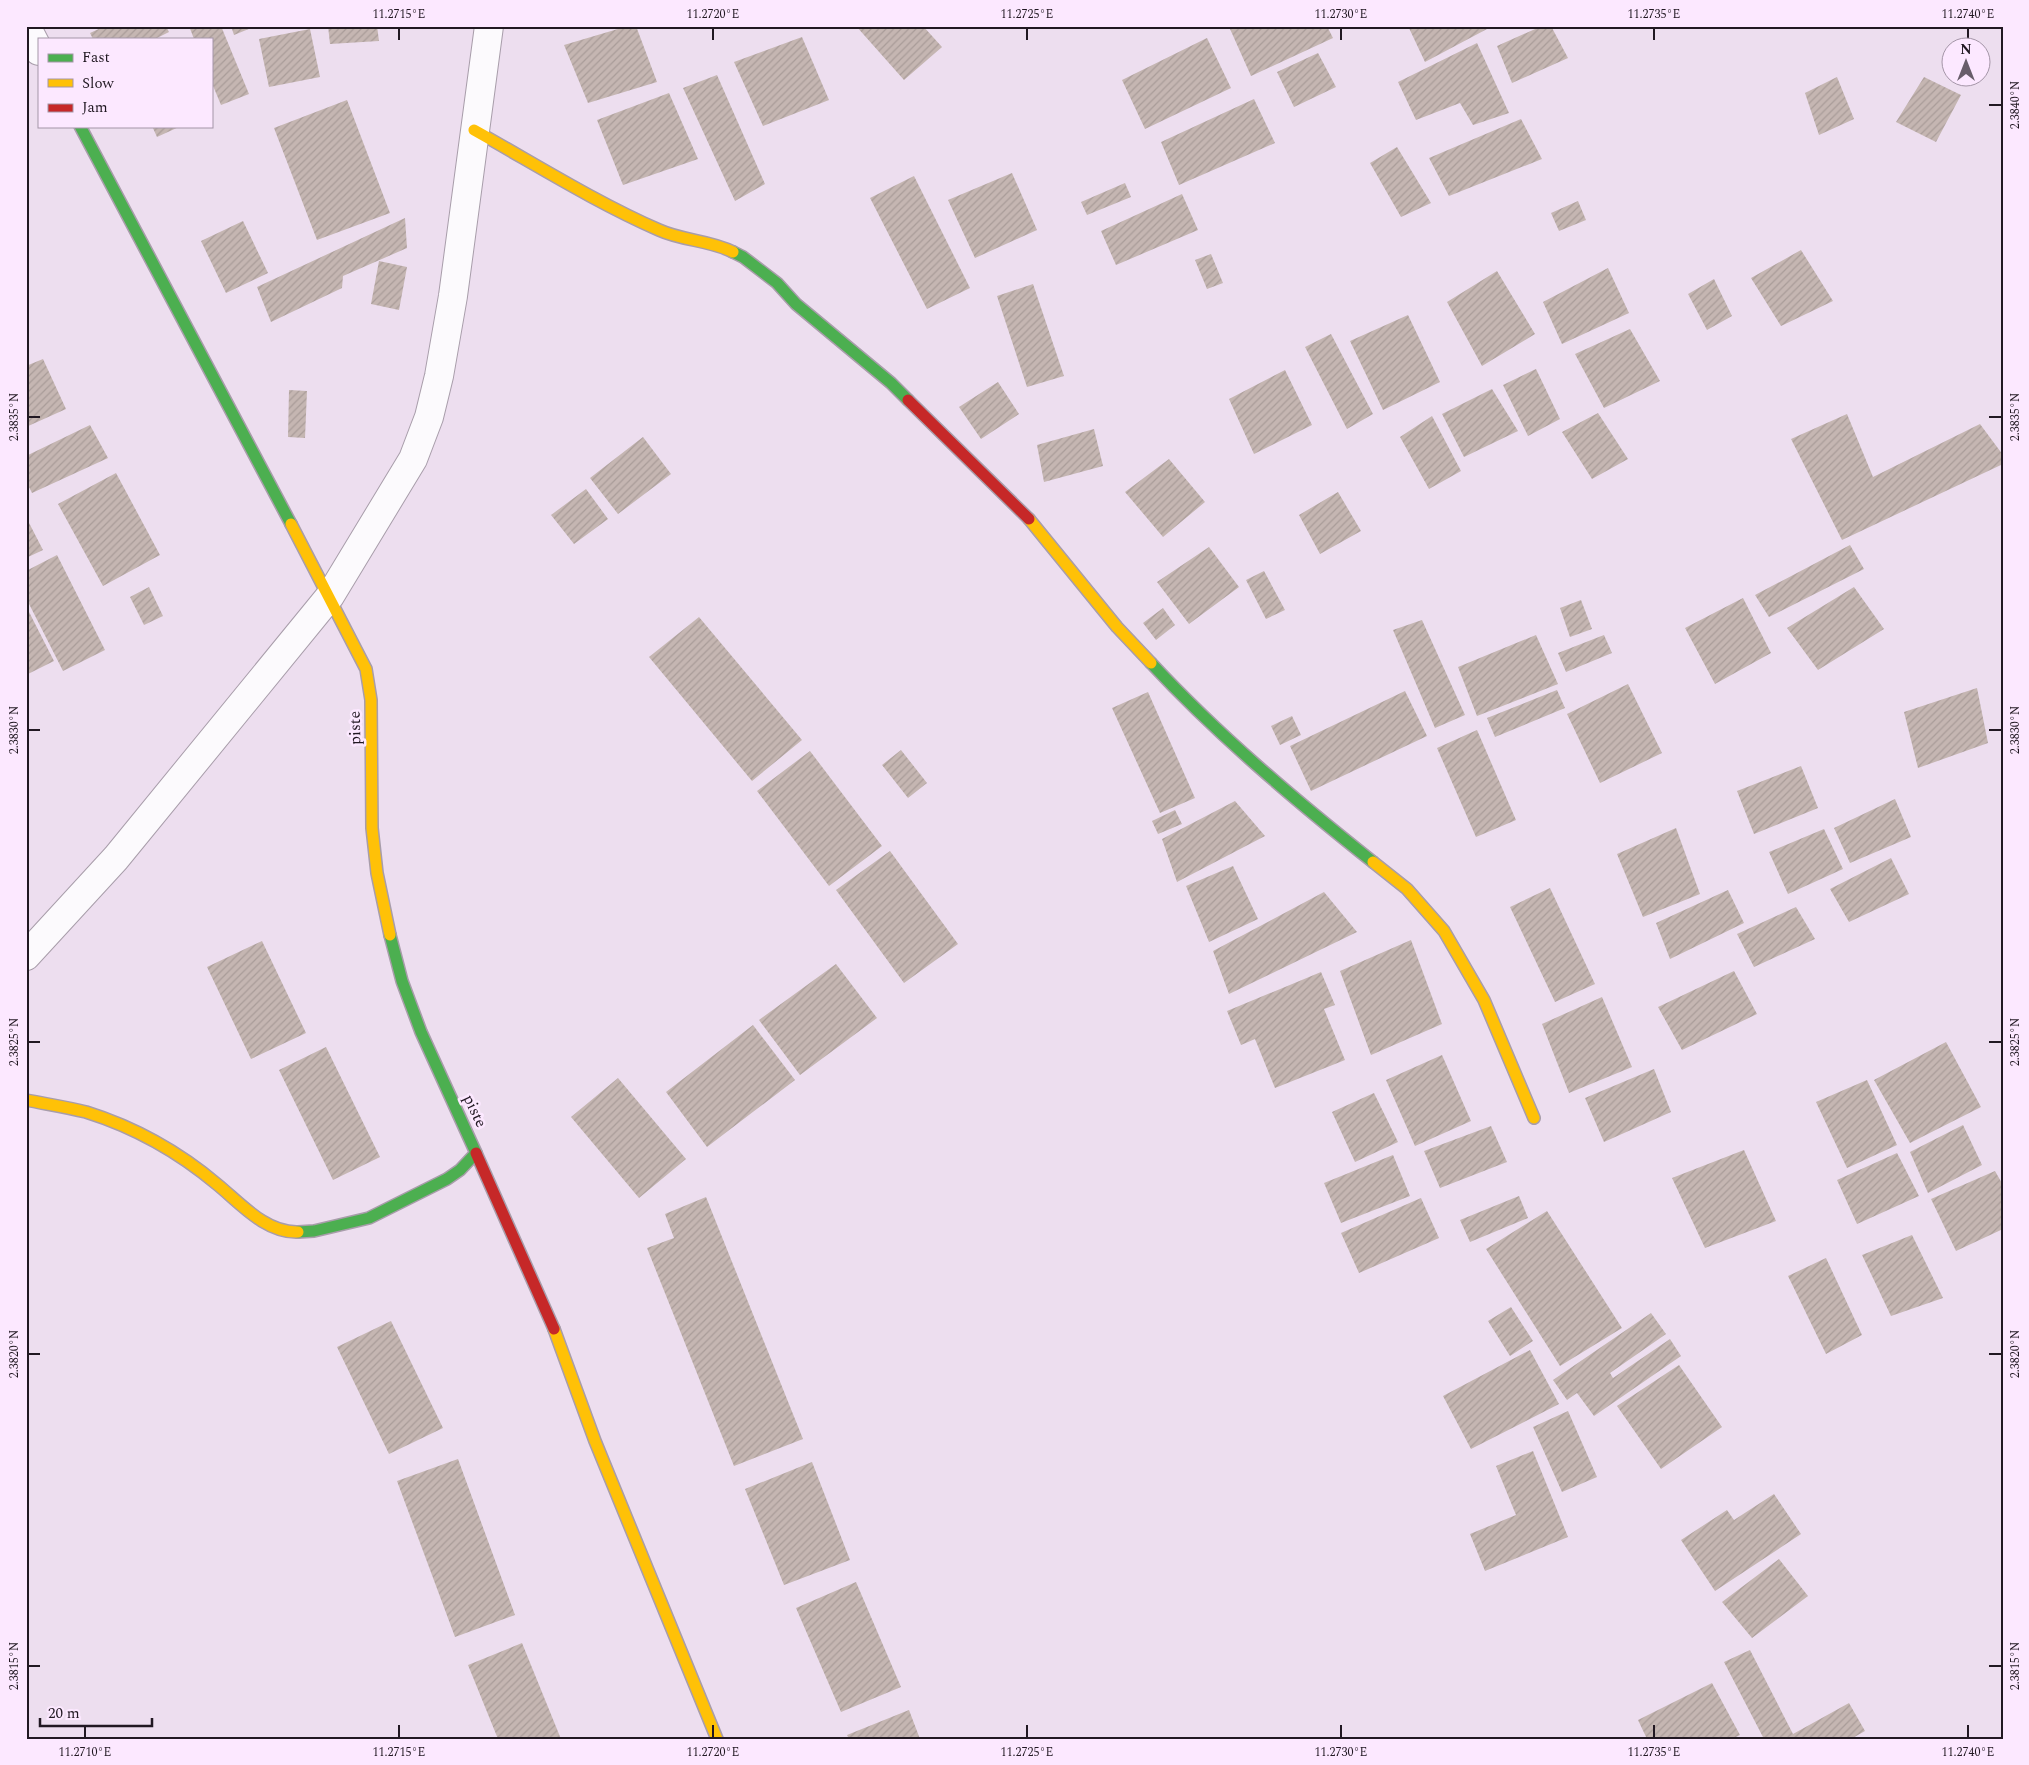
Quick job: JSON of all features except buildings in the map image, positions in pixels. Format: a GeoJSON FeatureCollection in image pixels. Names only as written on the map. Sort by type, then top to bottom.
{"type":"FeatureCollection","features":[{"type":"Feature","properties":{"kind":"street"},"geometry":{"type":"LineString","coordinates":[[26,956],[116,858],[330,596],[412,459],[429,417],[439,376],[453,296],[489,26]]}},
{"type":"Feature","properties":{"kind":"street","name":"piste"},"geometry":{"type":"LineString","coordinates":[[26,1100],[85,1112],[138,1131],[208,1176],[268,1226],[293,1232],[314,1232],[369,1218],[447,1179],[460,1170],[476,1153],[421,1032],[402,980],[379,881],[372,828],[371,700],[366,669],[330,596],[81,128]]}},
{"type":"Feature","properties":{"kind":"street"},"geometry":{"type":"LineString","coordinates":[[474,130],[627,215],[660,231],[680,238],[721,246],[743,257],[777,283],[796,304],[891,383],[1037,526],[1117,627],[1190,705],[1329,827],[1407,889],[1444,931],[1484,1000],[1534,1118]]}},
{"type":"Feature","properties":{"kind":"street"},"geometry":{"type":"LineString","coordinates":[[476,1153],[557,1335],[595,1441],[717,1739]]}},
{"type":"Feature","properties":{"kind":"traffic: fast"},"geometry":{"type":"LineString","coordinates":[[81,128],[291,524]]}},
{"type":"Feature","properties":{"kind":"traffic: fast"},"geometry":{"type":"LineString","coordinates":[[733,252],[743,257],[777,283],[796,304],[891,383],[908,400]]}},
{"type":"Feature","properties":{"kind":"traffic: fast"},"geometry":{"type":"LineString","coordinates":[[1151,663],[1230,741],[1315,815],[1373,862]]}},
{"type":"Feature","properties":{"kind":"traffic: fast"},"geometry":{"type":"LineString","coordinates":[[298,1232],[314,1231],[369,1218],[447,1179],[460,1170],[476,1153],[421,1032],[402,981],[390,935]]}},
{"type":"Feature","properties":{"kind":"traffic: slow"},"geometry":{"type":"LineString","coordinates":[[474,130],[588,195],[635,219],[668,234],[715,245],[733,252]]}},
{"type":"Feature","properties":{"kind":"traffic: slow"},"geometry":{"type":"LineString","coordinates":[[1029,519],[1117,627],[1151,663]]}},
{"type":"Feature","properties":{"kind":"traffic: slow"},"geometry":{"type":"LineString","coordinates":[[291,524],[366,669],[371,700],[372,828],[377,873],[390,935]]}},
{"type":"Feature","properties":{"kind":"traffic: slow"},"geometry":{"type":"LineString","coordinates":[[1373,862],[1407,889],[1444,931],[1484,1000],[1534,1118]]}},
{"type":"Feature","properties":{"kind":"traffic: slow"},"geometry":{"type":"LineString","coordinates":[[26,1100],[86,1112],[139,1133],[188,1162],[265,1223],[275,1228],[298,1232]]}},
{"type":"Feature","properties":{"kind":"traffic: slow"},"geometry":{"type":"LineString","coordinates":[[554,1329],[595,1441],[717,1739]]}},
{"type":"Feature","properties":{"kind":"traffic: jam"},"geometry":{"type":"LineString","coordinates":[[908,400],[1029,519]]}},
{"type":"Feature","properties":{"kind":"traffic: jam"},"geometry":{"type":"LineString","coordinates":[[476,1153],[554,1329]]}}]}
